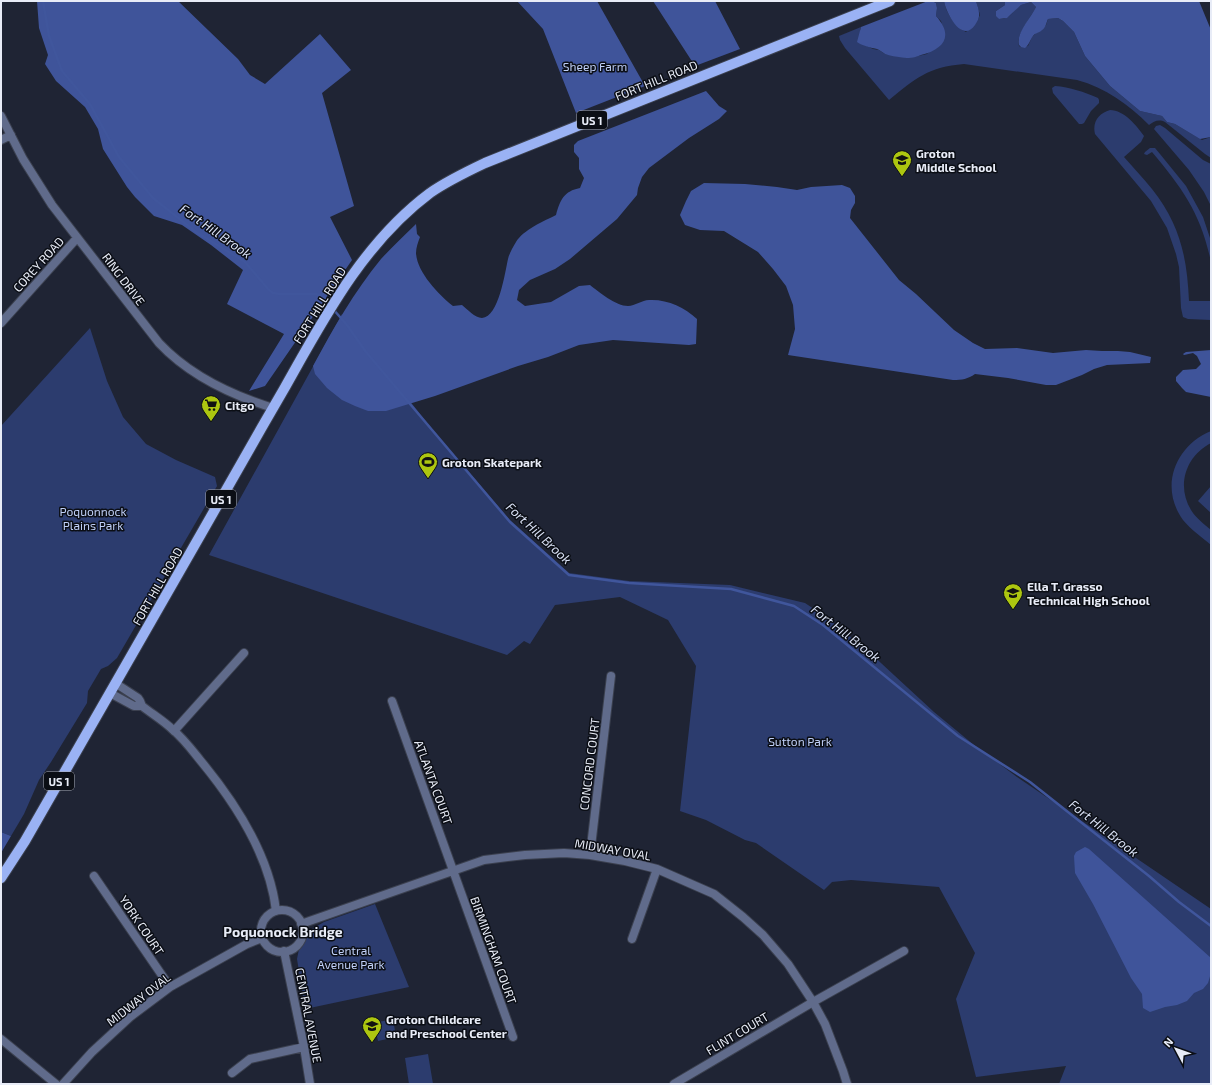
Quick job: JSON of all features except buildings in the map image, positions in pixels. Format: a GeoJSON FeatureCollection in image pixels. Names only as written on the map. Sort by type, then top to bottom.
{"type":"FeatureCollection","features":[{"type":"Feature","properties":{"kind":"main road","name":"FORT HILL ROAD"},"geometry":{"type":"LineString","coordinates":[[1,878],[110,693],[326,315],[358,267],[395,224],[431,193],[458,176],[492,159],[890,1]]}},
{"type":"Feature","properties":{"kind":"street","name":"RING DRIVE"},"geometry":{"type":"LineString","coordinates":[[1,116],[23,159],[52,205],[141,322],[159,343],[171,355],[195,373],[254,402],[273,408]]}},
{"type":"Feature","properties":{"kind":"street"},"geometry":{"type":"LineString","coordinates":[[1,140],[10,135]]}},
{"type":"Feature","properties":{"kind":"street","name":"COREY ROAD"},"geometry":{"type":"LineString","coordinates":[[1,323],[77,238]]}},
{"type":"Feature","properties":{"kind":"street"},"geometry":{"type":"LineString","coordinates":[[174,731],[244,653]]}},
{"type":"Feature","properties":{"kind":"street","name":"CONCORD COURT"},"geometry":{"type":"LineString","coordinates":[[590,855],[611,676]]}},
{"type":"Feature","properties":{"kind":"street"},"geometry":{"type":"LineString","coordinates":[[115,683],[139,699],[142,706],[174,731],[216,778],[237,810],[259,850],[274,894],[276,910]]}},
{"type":"Feature","properties":{"kind":"street"},"geometry":{"type":"LineString","coordinates":[[110,693],[135,707],[142,706]]}},
{"type":"Feature","properties":{"kind":"street","name":"ATLANTA COURT"},"geometry":{"type":"LineString","coordinates":[[392,701],[453,871]]}},
{"type":"Feature","properties":{"kind":"street","name":"MIDWAY OVAL"},"geometry":{"type":"LineString","coordinates":[[302,924],[484,860],[525,854],[564,853],[590,855],[625,861],[657,869],[714,894],[743,916],[763,935],[788,964],[813,1002],[825,1024],[847,1084]]}},
{"type":"Feature","properties":{"kind":"street"},"geometry":{"type":"LineString","coordinates":[[632,940],[657,869]]}},
{"type":"Feature","properties":{"kind":"street","name":"BIRMINGHAM COURT"},"geometry":{"type":"LineString","coordinates":[[453,871],[513,1037]]}},
{"type":"Feature","properties":{"kind":"street","name":"YORK COURT"},"geometry":{"type":"LineString","coordinates":[[94,876],[170,987]]}},
{"type":"Feature","properties":{"kind":"street"},"geometry":{"type":"LineString","coordinates":[[276,910],[290,911],[296,915],[302,924],[303,933],[300,942],[293,948],[284,952],[279,952],[272,949],[262,938],[261,929],[263,921],[268,914],[276,910]]}},
{"type":"Feature","properties":{"kind":"street","name":"MIDWAY OVAL"},"geometry":{"type":"LineString","coordinates":[[64,1084],[92,1052],[130,1017],[170,987],[235,950],[262,938]]}},
{"type":"Feature","properties":{"kind":"street","name":"FLINT COURT"},"geometry":{"type":"LineString","coordinates":[[674,1084],[813,1002],[904,951]]}},
{"type":"Feature","properties":{"kind":"street","name":"CENTRAL AVENUE"},"geometry":{"type":"LineString","coordinates":[[284,952],[304,1047],[310,1084]]}},
{"type":"Feature","properties":{"kind":"street"},"geometry":{"type":"LineString","coordinates":[[1,1040],[56,1084]]}},
{"type":"Feature","properties":{"kind":"street"},"geometry":{"type":"LineString","coordinates":[[232,1073],[250,1059],[304,1047]]}},
{"type":"Feature","properties":{"kind":"green space"},"geometry":{"type":"Polygon","coordinates":[[[37,1],[178,1],[238,59],[250,75],[265,84],[320,34],[351,70],[322,93],[354,206],[330,217],[352,260],[265,386],[249,391],[284,334],[227,304],[243,270],[182,225],[154,216],[127,187],[103,149],[98,129],[85,107],[56,81],[45,64],[48,55],[39,28],[37,1]]]}},
{"type":"Feature","properties":{"kind":"green space","name":"Sheep Farm"},"geometry":{"type":"Polygon","coordinates":[[[517,1],[597,1],[645,86],[576,113],[543,29],[517,1]]]}},
{"type":"Feature","properties":{"kind":"green space"},"geometry":{"type":"Polygon","coordinates":[[[653,1],[715,1],[740,49],[695,66],[653,1]]]}},
{"type":"Feature","properties":{"kind":"green space"},"geometry":{"type":"Polygon","coordinates":[[[928,1],[936,3],[936,16],[941,23],[945,36],[944,41],[936,49],[914,57],[904,58],[885,54],[878,49],[857,42],[861,27],[928,1]]]}},
{"type":"Feature","properties":{"kind":"green space"},"geometry":{"type":"Polygon","coordinates":[[[932,1],[944,1],[952,19],[958,27],[966,32],[980,15],[976,1],[1005,1],[1005,5],[996,11],[999,19],[1006,18],[1021,5],[1031,2],[1036,7],[1022,31],[1019,46],[1028,46],[1032,37],[1042,30],[1048,19],[1058,18],[1074,32],[1085,56],[1110,86],[1140,111],[1162,116],[1167,122],[1175,124],[1202,140],[1211,137],[1211,158],[1165,122],[1157,121],[1149,125],[1133,110],[1107,92],[1088,83],[1077,80],[964,64],[941,68],[923,75],[889,100],[845,48],[839,36],[861,27],[860,30],[865,45],[885,54],[909,58],[927,54],[944,31],[941,21],[936,16],[936,3],[932,1]]]}},
{"type":"Feature","properties":{"kind":"green space"},"geometry":{"type":"Polygon","coordinates":[[[944,1],[976,1],[979,15],[975,25],[970,30],[965,31],[960,29],[951,19],[944,1]]]}},
{"type":"Feature","properties":{"kind":"green space"},"geometry":{"type":"Polygon","coordinates":[[[1005,1],[1199,1],[1211,30],[1211,137],[1200,139],[1175,124],[1167,122],[1162,116],[1140,111],[1110,86],[1085,56],[1074,32],[1058,18],[1048,19],[1044,28],[1034,35],[1026,47],[1021,47],[1019,45],[1020,35],[1024,25],[1036,7],[1031,2],[1021,5],[1007,18],[999,19],[996,16],[996,11],[1005,5],[1005,1]]]}},
{"type":"Feature","properties":{"kind":"green space"},"geometry":{"type":"Polygon","coordinates":[[[1055,86],[1072,89],[1098,98],[1099,103],[1091,111],[1084,123],[1079,124],[1053,93],[1052,88],[1055,86]]]}},
{"type":"Feature","properties":{"kind":"green space"},"geometry":{"type":"Polygon","coordinates":[[[706,91],[719,106],[727,111],[719,119],[689,138],[649,168],[642,177],[637,195],[617,219],[570,259],[555,269],[530,280],[519,290],[517,300],[525,306],[551,302],[579,286],[590,285],[618,304],[631,306],[649,300],[669,302],[681,307],[697,319],[696,344],[689,345],[613,340],[579,345],[435,396],[386,411],[368,411],[342,400],[327,388],[315,374],[313,366],[353,298],[381,259],[416,224],[417,234],[420,237],[416,251],[417,260],[429,282],[453,306],[462,305],[479,318],[488,316],[497,302],[511,250],[516,242],[529,230],[556,215],[559,205],[566,194],[580,188],[584,178],[579,169],[579,158],[574,152],[574,145],[578,141],[706,91]]]}},
{"type":"Feature","properties":{"kind":"green space"},"geometry":{"type":"Polygon","coordinates":[[[1110,110],[1125,116],[1134,123],[1144,136],[1141,142],[1124,157],[1152,189],[1162,202],[1169,215],[1184,255],[1189,301],[1211,301],[1211,320],[1188,319],[1183,317],[1181,308],[1179,267],[1167,228],[1151,201],[1095,134],[1094,130],[1097,119],[1103,113],[1110,110]]]}},
{"type":"Feature","properties":{"kind":"green space"},"geometry":{"type":"Polygon","coordinates":[[[1160,125],[1203,160],[1211,164],[1211,206],[1204,192],[1189,170],[1154,129],[1156,126],[1160,125]]]}},
{"type":"Feature","properties":{"kind":"green space"},"geometry":{"type":"Polygon","coordinates":[[[1150,148],[1155,148],[1186,186],[1203,217],[1211,241],[1211,262],[1207,245],[1196,216],[1182,190],[1152,152],[1147,155],[1144,154],[1150,148]]]}},
{"type":"Feature","properties":{"kind":"green space"},"geometry":{"type":"Polygon","coordinates":[[[704,183],[745,184],[797,190],[811,187],[842,185],[850,188],[855,196],[855,203],[851,210],[850,218],[899,280],[954,330],[973,343],[985,349],[1017,348],[1053,353],[1086,350],[1130,352],[1151,357],[1150,363],[1107,365],[1056,385],[1046,385],[975,374],[965,379],[953,380],[788,355],[795,329],[793,305],[786,286],[773,269],[758,252],[724,231],[700,230],[685,225],[680,215],[691,191],[704,183]]]}},
{"type":"Feature","properties":{"kind":"green space","name":"Sutton Park"},"geometry":{"type":"Polygon","coordinates":[[[342,314],[427,423],[509,519],[569,573],[629,581],[730,585],[805,603],[826,617],[868,651],[934,712],[974,745],[1017,777],[1211,909],[1211,1084],[1059,1084],[1066,1066],[976,1077],[956,999],[975,953],[939,887],[851,880],[832,882],[824,890],[756,843],[745,840],[706,820],[680,811],[696,666],[668,620],[620,597],[555,605],[530,644],[524,641],[507,655],[209,555],[342,314]]]}},
{"type":"Feature","properties":{"kind":"green space","name":"Poquonnock Plains Park"},"geometry":{"type":"Polygon","coordinates":[[[90,328],[107,381],[123,417],[146,444],[176,460],[215,477],[217,486],[117,658],[108,666],[101,669],[88,691],[87,703],[39,780],[24,814],[11,836],[1,832],[1,426],[90,328]]]}},
{"type":"Feature","properties":{"kind":"green space"},"geometry":{"type":"Polygon","coordinates":[[[1211,350],[1211,397],[1186,392],[1176,381],[1176,377],[1183,370],[1196,369],[1201,364],[1197,356],[1193,353],[1183,354],[1186,352],[1211,350]]]}},
{"type":"Feature","properties":{"kind":"green space"},"geometry":{"type":"Polygon","coordinates":[[[1211,431],[1211,443],[1195,455],[1190,463],[1184,481],[1184,491],[1191,510],[1211,530],[1211,545],[1183,520],[1176,507],[1172,494],[1172,481],[1174,469],[1180,457],[1198,438],[1211,431]]]}},
{"type":"Feature","properties":{"kind":"green space"},"geometry":{"type":"Polygon","coordinates":[[[1211,486],[1211,513],[1198,501],[1211,486]]]}},
{"type":"Feature","properties":{"kind":"green space"},"geometry":{"type":"Polygon","coordinates":[[[1,832],[11,836],[1,853],[1,832]]]}},
{"type":"Feature","properties":{"kind":"green space"},"geometry":{"type":"Polygon","coordinates":[[[1085,847],[1211,958],[1211,973],[1208,983],[1203,989],[1194,993],[1187,1001],[1150,1012],[1143,1008],[1142,994],[1131,978],[1093,904],[1075,873],[1074,856],[1076,852],[1085,847]]]}},
{"type":"Feature","properties":{"kind":"green space","name":"Central Avenue Park"},"geometry":{"type":"Polygon","coordinates":[[[375,904],[409,987],[305,1009],[297,959],[299,949],[305,937],[312,929],[324,922],[375,904]]]}},
{"type":"Feature","properties":{"kind":"green space"},"geometry":{"type":"Polygon","coordinates":[[[393,1019],[396,1037],[378,1041],[374,1023],[393,1019]]]}},
{"type":"Feature","properties":{"kind":"green space"},"geometry":{"type":"Polygon","coordinates":[[[428,1054],[433,1084],[409,1084],[405,1058],[428,1054]]]}},
{"type":"Feature","properties":{"kind":"waterway","name":"Fort Hill Brook"},"geometry":{"type":"LineString","coordinates":[[43,1],[49,36],[62,71],[90,104],[119,157],[153,198],[196,232],[245,262],[273,293],[317,294],[325,298],[330,305]]}},
{"type":"Feature","properties":{"kind":"waterway","name":"Fort Hill Brook"},"geometry":{"type":"LineString","coordinates":[[333,309],[347,325],[366,352],[510,522],[569,575],[629,583],[731,589],[794,606],[823,625],[958,736],[1030,782],[1211,926]]}},
{"type":"Feature","properties":{"kind":"place","name":"Groton Middle School"},"geometry":{"type":"Point","coordinates":[902,177]}},
{"type":"Feature","properties":{"kind":"place","name":"Citgo"},"geometry":{"type":"Point","coordinates":[211,422]}},
{"type":"Feature","properties":{"kind":"place","name":"Groton Skatepark"},"geometry":{"type":"Point","coordinates":[428,479]}},
{"type":"Feature","properties":{"kind":"place","name":"Ella T. Grasso Technical High School"},"geometry":{"type":"Point","coordinates":[1013,610]}},
{"type":"Feature","properties":{"kind":"place","name":"Groton Childcare and Preschool Center"},"geometry":{"type":"Point","coordinates":[372,1043]}},
{"type":"Feature","properties":{"kind":"district","name":"Poquonock Bridge"},"geometry":{"type":"Point","coordinates":[283,931]}}]}
